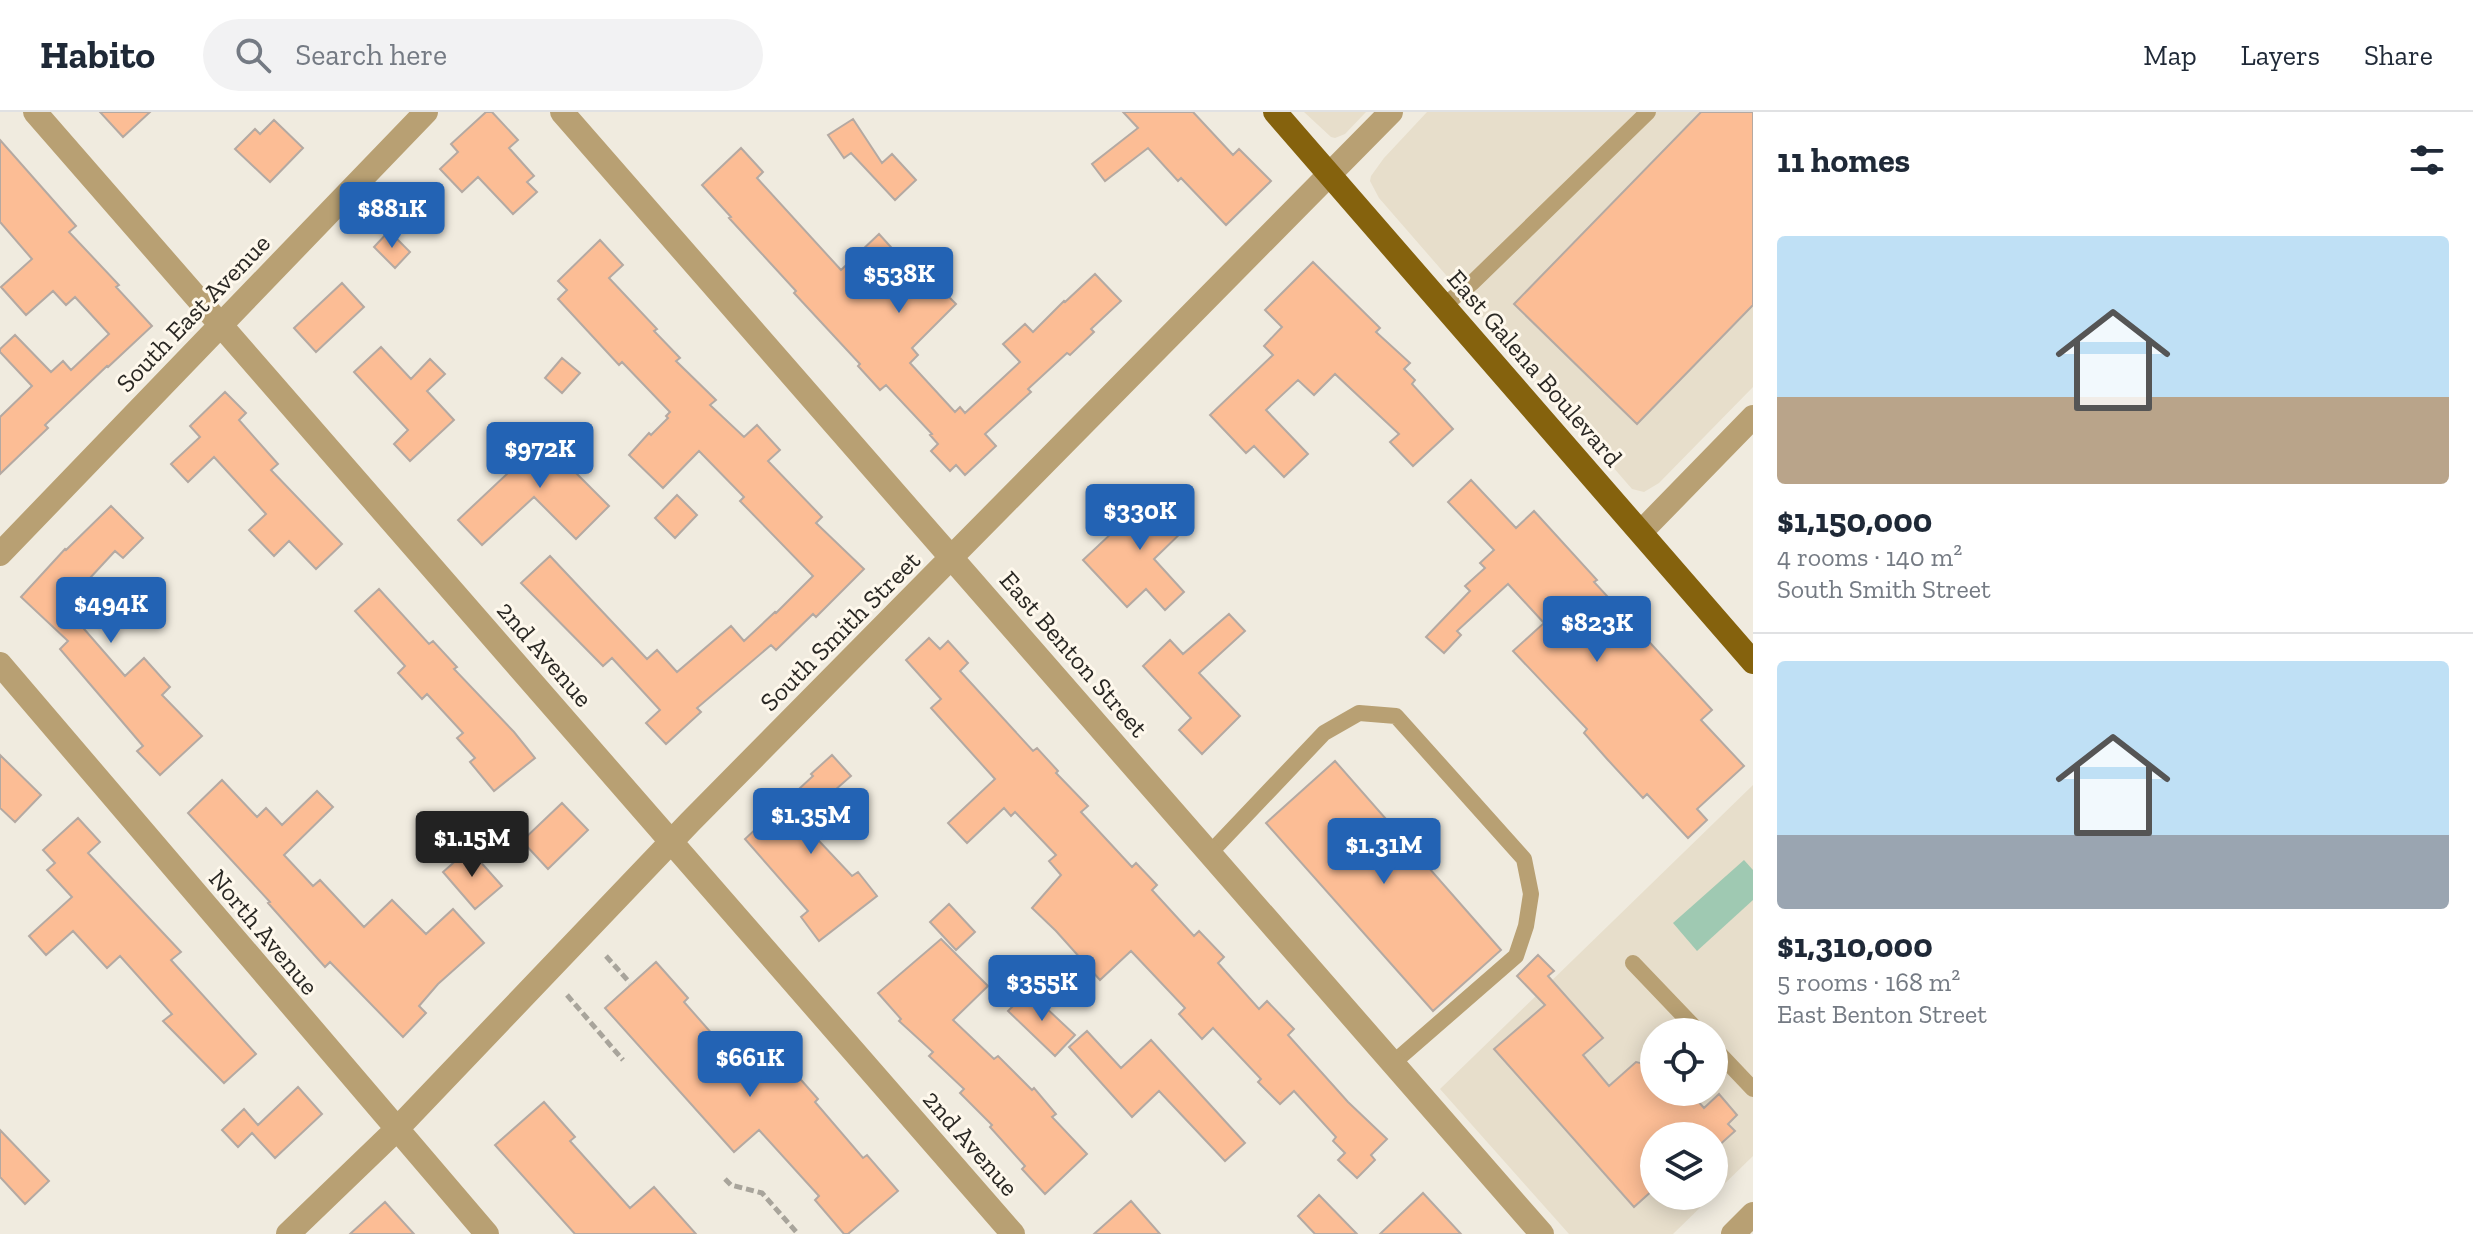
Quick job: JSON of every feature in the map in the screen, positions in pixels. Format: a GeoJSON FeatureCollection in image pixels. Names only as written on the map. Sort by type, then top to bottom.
{"type":"FeatureCollection","features":[{"type":"Feature","properties":{"kind":"main road","name":"East Galena Boulevard"},"geometry":{"type":"LineString","coordinates":[[1275,112],[1753,662]]}},
{"type":"Feature","properties":{"kind":"street","name":"2nd Avenue"},"geometry":{"type":"LineString","coordinates":[[35,112],[1013,1234]]}},
{"type":"Feature","properties":{"kind":"street","name":"South East Avenue"},"geometry":{"type":"LineString","coordinates":[[0,554],[426,112]]}},
{"type":"Feature","properties":{"kind":"street","name":"East Benton Street"},"geometry":{"type":"LineString","coordinates":[[562,112],[1542,1234]]}},
{"type":"Feature","properties":{"kind":"street","name":"South Smith Street"},"geometry":{"type":"LineString","coordinates":[[288,1234],[396,1130],[671,842],[1391,112]]}},
{"type":"Feature","properties":{"kind":"street"},"geometry":{"type":"LineString","coordinates":[[1641,532],[1753,417]]}},
{"type":"Feature","properties":{"kind":"street","name":"North Avenue"},"geometry":{"type":"LineString","coordinates":[[0,664],[487,1234]]}},
{"type":"Feature","properties":{"kind":"street"},"geometry":{"type":"LineString","coordinates":[[1733,1234],[1753,1214]]}},
{"type":"Feature","properties":{"kind":"lane"},"geometry":{"type":"LineString","coordinates":[[1443,306],[1472,283],[1648,112]]}},
{"type":"Feature","properties":{"kind":"lane"},"geometry":{"type":"LineString","coordinates":[[1210,853],[1324,733],[1359,713],[1396,716],[1524,859],[1531,894],[1526,926],[1516,956],[1393,1063]]}},
{"type":"Feature","properties":{"kind":"lane"},"geometry":{"type":"LineString","coordinates":[[1633,963],[1686,1018]]}},
{"type":"Feature","properties":{"kind":"lane"},"geometry":{"type":"LineString","coordinates":[[1728,1063],[1753,1089]]}},
{"type":"Feature","properties":{"kind":"path"},"geometry":{"type":"LineString","coordinates":[[606,956],[630,983]]}},
{"type":"Feature","properties":{"kind":"path"},"geometry":{"type":"LineString","coordinates":[[567,995],[623,1060]]}},
{"type":"Feature","properties":{"kind":"path"},"geometry":{"type":"LineString","coordinates":[[725,1179],[731,1185],[762,1193],[798,1234]]}},
{"type":"Feature","properties":{"kind":"shaded area"},"geometry":{"type":"Polygon","coordinates":[[[1304,112],[1366,112],[1345,134],[1335,138],[1304,112]]]}},
{"type":"Feature","properties":{"kind":"shaded area"},"geometry":{"type":"Polygon","coordinates":[[[1427,112],[1753,112],[1753,387],[1659,483],[1644,492],[1632,489],[1379,198],[1370,181],[1371,176],[1427,112]]]}},
{"type":"Feature","properties":{"kind":"shaded area"},"geometry":{"type":"Polygon","coordinates":[[[1753,785],[1753,1156],[1728,1180],[1728,1122],[1640,1122],[1640,1210],[1698,1210],[1673,1234],[1569,1234],[1440,1089],[1753,785]]]}},
{"type":"Feature","properties":{"kind":"green space"},"geometry":{"type":"Polygon","coordinates":[[[1744,860],[1753,870],[1753,900],[1697,951],[1673,923],[1744,860]]]}},
{"type":"Feature","properties":{"kind":"building"},"geometry":{"type":"Polygon","coordinates":[[[100,112],[150,112],[123,137],[100,112]]]}},
{"type":"Feature","properties":{"kind":"building"},"geometry":{"type":"Polygon","coordinates":[[[486,112],[492,112],[518,140],[509,148],[534,176],[527,182],[537,192],[513,214],[478,177],[462,192],[440,169],[458,152],[451,144],[486,112]]]}},
{"type":"Feature","properties":{"kind":"building"},"geometry":{"type":"Polygon","coordinates":[[[1123,112],[1193,112],[1233,155],[1239,149],[1271,181],[1226,225],[1181,178],[1178,181],[1148,148],[1105,181],[1092,164],[1138,128],[1123,112]]]}},
{"type":"Feature","properties":{"kind":"building"},"geometry":{"type":"Polygon","coordinates":[[[1701,112],[1753,112],[1753,305],[1637,424],[1514,304],[1701,112]]]}},
{"type":"Feature","properties":{"kind":"building"},"geometry":{"type":"Polygon","coordinates":[[[853,119],[882,163],[892,154],[916,180],[895,200],[851,153],[844,158],[828,135],[853,119]]]}},
{"type":"Feature","properties":{"kind":"building"},"geometry":{"type":"Polygon","coordinates":[[[274,120],[303,148],[270,182],[235,149],[255,129],[260,134],[274,120]]]}},
{"type":"Feature","properties":{"kind":"building"},"geometry":{"type":"Polygon","coordinates":[[[0,140],[76,226],[69,232],[119,285],[116,287],[152,326],[45,425],[48,428],[0,474],[0,417],[32,386],[0,349],[15,335],[51,372],[63,361],[71,370],[109,334],[75,297],[66,305],[53,291],[26,315],[1,287],[32,259],[0,222],[0,140]]]}},
{"type":"Feature","properties":{"kind":"building"},"geometry":{"type":"Polygon","coordinates":[[[741,148],[763,172],[757,178],[841,270],[879,234],[920,279],[924,275],[956,304],[912,348],[918,355],[910,363],[955,412],[960,407],[965,413],[1020,362],[1003,344],[1025,324],[1033,332],[1095,274],[1121,301],[1091,329],[1094,332],[1028,389],[1031,392],[985,434],[996,446],[965,475],[956,465],[950,471],[931,451],[938,444],[932,434],[886,385],[880,390],[702,185],[741,148]]]}},
{"type":"Feature","properties":{"kind":"building"},"geometry":{"type":"Polygon","coordinates":[[[389,231],[410,252],[395,268],[374,247],[389,231]]]}},
{"type":"Feature","properties":{"kind":"building"},"geometry":{"type":"Polygon","coordinates":[[[600,240],[623,265],[609,278],[657,329],[654,331],[680,358],[676,361],[716,400],[710,405],[744,437],[757,425],[780,450],[768,461],[822,517],[816,523],[864,569],[816,617],[813,614],[776,650],[771,645],[697,708],[701,712],[666,744],[646,723],[660,710],[612,658],[603,666],[521,583],[550,556],[647,659],[657,650],[677,672],[731,626],[744,641],[813,576],[740,501],[744,497],[699,451],[663,488],[629,455],[668,418],[666,416],[670,412],[622,362],[619,365],[558,299],[567,290],[558,281],[600,240]]]}},
{"type":"Feature","properties":{"kind":"building"},"geometry":{"type":"Polygon","coordinates":[[[1313,262],[1380,328],[1376,332],[1410,363],[1404,369],[1415,380],[1412,384],[1453,429],[1413,466],[1390,442],[1399,434],[1335,374],[1314,395],[1298,380],[1266,410],[1308,454],[1284,477],[1254,446],[1246,453],[1210,415],[1273,355],[1264,346],[1282,327],[1265,310],[1313,262]]]}},
{"type":"Feature","properties":{"kind":"building"},"geometry":{"type":"Polygon","coordinates":[[[342,283],[364,307],[316,352],[294,328],[342,283]]]}},
{"type":"Feature","properties":{"kind":"building"},"geometry":{"type":"Polygon","coordinates":[[[381,347],[411,379],[430,359],[445,374],[427,391],[454,420],[410,461],[394,444],[408,430],[354,372],[381,347]]]}},
{"type":"Feature","properties":{"kind":"building"},"geometry":{"type":"Polygon","coordinates":[[[562,358],[580,373],[562,393],[545,378],[562,358]]]}},
{"type":"Feature","properties":{"kind":"building"},"geometry":{"type":"Polygon","coordinates":[[[225,392],[246,413],[239,420],[278,464],[271,470],[342,544],[316,569],[289,541],[274,556],[249,530],[266,514],[214,457],[188,482],[171,464],[200,437],[190,426],[225,392]]]}},
{"type":"Feature","properties":{"kind":"building"},"geometry":{"type":"Polygon","coordinates":[[[558,426],[591,459],[576,473],[609,506],[576,539],[534,497],[482,545],[458,520],[558,426]]]}},
{"type":"Feature","properties":{"kind":"building"},"geometry":{"type":"Polygon","coordinates":[[[1471,480],[1516,528],[1534,511],[1597,580],[1594,582],[1712,710],[1701,720],[1744,766],[1697,809],[1707,820],[1688,838],[1647,794],[1643,798],[1584,733],[1587,729],[1513,651],[1544,623],[1508,584],[1457,631],[1461,635],[1444,653],[1426,637],[1470,591],[1465,586],[1485,568],[1480,563],[1494,550],[1448,502],[1471,480]]]}},
{"type":"Feature","properties":{"kind":"building"},"geometry":{"type":"Polygon","coordinates":[[[1150,487],[1188,526],[1154,559],[1184,592],[1165,610],[1146,589],[1127,607],[1083,560],[1129,517],[1124,511],[1150,487]]]}},
{"type":"Feature","properties":{"kind":"building"},"geometry":{"type":"Polygon","coordinates":[[[677,495],[697,515],[675,538],[655,518],[677,495]]]}},
{"type":"Feature","properties":{"kind":"building"},"geometry":{"type":"Polygon","coordinates":[[[111,506],[143,538],[123,558],[115,551],[64,606],[125,676],[144,658],[170,687],[162,695],[202,736],[160,775],[137,751],[143,746],[60,649],[68,641],[21,597],[65,549],[111,506]]]}},
{"type":"Feature","properties":{"kind":"building"},"geometry":{"type":"Polygon","coordinates":[[[379,589],[429,644],[433,641],[457,667],[454,669],[535,758],[494,791],[470,762],[475,758],[457,738],[463,733],[427,694],[422,699],[398,673],[405,666],[355,611],[379,589]]]}},
{"type":"Feature","properties":{"kind":"building"},"geometry":{"type":"Polygon","coordinates":[[[1229,614],[1245,631],[1199,673],[1240,716],[1202,754],[1179,730],[1191,718],[1143,666],[1170,640],[1183,654],[1229,614]]]}},
{"type":"Feature","properties":{"kind":"building"},"geometry":{"type":"Polygon","coordinates":[[[929,638],[940,649],[948,641],[968,663],[960,671],[1033,751],[1037,748],[1088,806],[1081,812],[1132,867],[1136,863],[1157,885],[1152,890],[1194,936],[1199,931],[1224,957],[1218,963],[1259,1009],[1267,1001],[1294,1029],[1288,1035],[1348,1102],[1387,1139],[1371,1155],[1375,1160],[1357,1178],[1338,1160],[1345,1153],[1333,1141],[1336,1137],[1294,1091],[1280,1104],[1213,1028],[1202,1039],[1179,1014],[1185,1008],[1131,951],[1100,980],[1032,908],[1061,875],[1049,861],[1056,855],[1015,812],[1011,816],[1004,808],[967,843],[948,823],[995,779],[931,708],[941,699],[906,660],[929,638]]]}},
{"type":"Feature","properties":{"kind":"building"},"geometry":{"type":"Polygon","coordinates":[[[0,755],[41,795],[15,822],[0,808],[0,755]]]}},
{"type":"Feature","properties":{"kind":"building"},"geometry":{"type":"Polygon","coordinates":[[[832,755],[851,776],[802,819],[804,825],[852,876],[858,872],[877,896],[819,941],[801,917],[808,911],[745,839],[832,755]]]}},
{"type":"Feature","properties":{"kind":"building"},"geometry":{"type":"Polygon","coordinates":[[[1335,761],[1501,950],[1433,1011],[1266,823],[1335,761]]]}},
{"type":"Feature","properties":{"kind":"building"},"geometry":{"type":"Polygon","coordinates":[[[222,780],[257,817],[266,808],[282,825],[317,791],[333,807],[284,855],[313,886],[320,880],[364,927],[392,900],[426,934],[453,909],[484,943],[438,984],[419,1006],[426,1013],[403,1037],[330,962],[325,967],[188,813],[222,780]]]}},
{"type":"Feature","properties":{"kind":"building"},"geometry":{"type":"Polygon","coordinates":[[[562,803],[588,830],[548,869],[522,841],[562,803]]]}},
{"type":"Feature","properties":{"kind":"building"},"geometry":{"type":"Polygon","coordinates":[[[78,818],[100,842],[88,853],[181,952],[171,960],[256,1054],[224,1083],[163,1021],[172,1014],[120,956],[107,968],[73,931],[46,955],[29,936],[72,897],[47,870],[55,863],[43,850],[78,818]]]}},
{"type":"Feature","properties":{"kind":"building"},"geometry":{"type":"Polygon","coordinates":[[[469,849],[502,886],[475,909],[443,872],[469,849]]]}},
{"type":"Feature","properties":{"kind":"building"},"geometry":{"type":"Polygon","coordinates":[[[949,904],[975,932],[956,950],[930,922],[949,904]]]}},
{"type":"Feature","properties":{"kind":"building"},"geometry":{"type":"Polygon","coordinates":[[[941,939],[988,986],[953,1020],[994,1059],[998,1056],[1032,1090],[1034,1088],[1056,1114],[1052,1117],[1087,1154],[1045,1194],[1022,1169],[1025,1166],[990,1127],[992,1125],[960,1093],[964,1089],[929,1056],[933,1052],[899,1021],[901,1019],[878,993],[941,939]]]}},
{"type":"Feature","properties":{"kind":"building"},"geometry":{"type":"Polygon","coordinates":[[[1538,955],[1554,971],[1548,976],[1603,1038],[1583,1055],[1609,1086],[1636,1062],[1640,1063],[1640,1106],[1704,1108],[1728,1104],[1737,1115],[1728,1124],[1640,1122],[1640,1202],[1634,1207],[1494,1049],[1545,1005],[1517,976],[1538,955]]]}},
{"type":"Feature","properties":{"kind":"building"},"geometry":{"type":"Polygon","coordinates":[[[656,962],[688,998],[684,1002],[744,1070],[768,1049],[783,1066],[787,1064],[863,1158],[867,1155],[898,1191],[848,1234],[844,1234],[815,1200],[819,1196],[759,1130],[734,1152],[605,1008],[656,962]]]}},
{"type":"Feature","properties":{"kind":"building"},"geometry":{"type":"Polygon","coordinates":[[[1028,991],[1075,1035],[1055,1056],[1008,1011],[1028,991]]]}},
{"type":"Feature","properties":{"kind":"building"},"geometry":{"type":"Polygon","coordinates":[[[1087,1031],[1121,1068],[1151,1040],[1245,1143],[1225,1161],[1159,1091],[1132,1117],[1069,1047],[1087,1031]]]}},
{"type":"Feature","properties":{"kind":"building"},"geometry":{"type":"Polygon","coordinates":[[[298,1087],[322,1114],[275,1158],[252,1133],[238,1147],[222,1130],[244,1109],[258,1125],[298,1087]]]}},
{"type":"Feature","properties":{"kind":"building"},"geometry":{"type":"Polygon","coordinates":[[[544,1102],[575,1137],[570,1141],[630,1208],[654,1187],[696,1234],[575,1234],[495,1145],[544,1102]]]}},
{"type":"Feature","properties":{"kind":"building"},"geometry":{"type":"Polygon","coordinates":[[[1728,1124],[1735,1131],[1728,1137],[1728,1124]]]}},
{"type":"Feature","properties":{"kind":"building"},"geometry":{"type":"Polygon","coordinates":[[[0,1130],[49,1181],[25,1204],[0,1177],[0,1130]]]}},
{"type":"Feature","properties":{"kind":"building"},"geometry":{"type":"Polygon","coordinates":[[[1423,1193],[1461,1234],[1380,1234],[1423,1193]]]}},
{"type":"Feature","properties":{"kind":"building"},"geometry":{"type":"Polygon","coordinates":[[[1319,1195],[1357,1234],[1315,1234],[1298,1216],[1319,1195]]]}},
{"type":"Feature","properties":{"kind":"building"},"geometry":{"type":"Polygon","coordinates":[[[1131,1201],[1160,1234],[1094,1234],[1131,1201]]]}},
{"type":"Feature","properties":{"kind":"building"},"geometry":{"type":"Polygon","coordinates":[[[385,1202],[414,1234],[350,1234],[385,1202]]]}}]}
